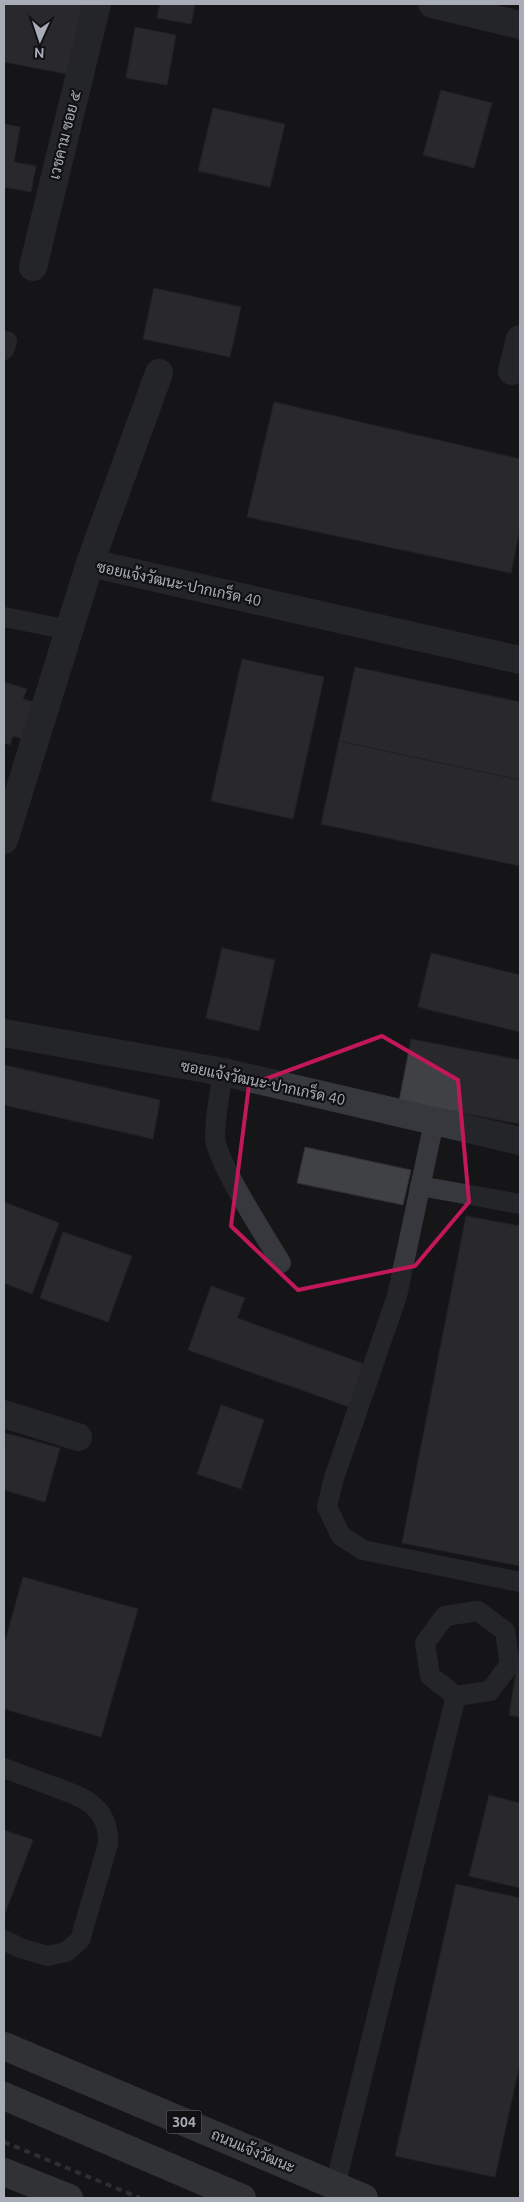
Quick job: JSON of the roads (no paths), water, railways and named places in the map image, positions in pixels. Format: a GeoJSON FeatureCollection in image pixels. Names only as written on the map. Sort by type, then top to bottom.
{"type":"FeatureCollection","features":[{"type":"Feature","properties":{"kind":"main road","name":"ถนนแจ้งวัฒนะ"},"geometry":{"type":"LineString","coordinates":[[4,2046],[364,2198]]}},
{"type":"Feature","properties":{"kind":"main road"},"geometry":{"type":"LineString","coordinates":[[4,2096],[242,2198]]}},
{"type":"Feature","properties":{"kind":"main road"},"geometry":{"type":"LineString","coordinates":[[4,2172],[69,2198]]}},
{"type":"Feature","properties":{"kind":"street","name":"เวชคาม ซอย ๕"},"geometry":{"type":"LineString","coordinates":[[32,267],[96,4]]}},
{"type":"Feature","properties":{"kind":"street"},"geometry":{"type":"LineString","coordinates":[[432,4],[520,25]]}},
{"type":"Feature","properties":{"kind":"street"},"geometry":{"type":"LineString","coordinates":[[512,372],[520,339]]}},
{"type":"Feature","properties":{"kind":"street"},"geometry":{"type":"LineString","coordinates":[[90,563],[159,373]]}},
{"type":"Feature","properties":{"kind":"street","name":"ซอยแจ้งวัฒนะ-ปากเกร็ด 40"},"geometry":{"type":"LineString","coordinates":[[4,840],[90,563],[520,660]]}},
{"type":"Feature","properties":{"kind":"street","name":"ซอยแจ้งวัฒนะ-ปากเกร็ด 40"},"geometry":{"type":"LineString","coordinates":[[4,1033],[223,1072],[520,1141]]}},
{"type":"Feature","properties":{"kind":"street"},"geometry":{"type":"LineString","coordinates":[[4,1414],[78,1437]]}},
{"type":"Feature","properties":{"kind":"lane"},"geometry":{"type":"LineString","coordinates":[[4,616],[69,630]]}},
{"type":"Feature","properties":{"kind":"lane"},"geometry":{"type":"LineString","coordinates":[[223,1072],[215,1139],[221,1158],[242,1198],[282,1263]]}},
{"type":"Feature","properties":{"kind":"lane"},"geometry":{"type":"LineString","coordinates":[[434,1122],[397,1296],[334,1478],[327,1507],[341,1536],[364,1550],[520,1582]]}},
{"type":"Feature","properties":{"kind":"lane"},"geometry":{"type":"LineString","coordinates":[[420,1186],[520,1204]]}},
{"type":"Feature","properties":{"kind":"lane"},"geometry":{"type":"LineString","coordinates":[[478,1611],[505,1631],[510,1664],[490,1691],[456,1696],[430,1676],[425,1643],[445,1616],[478,1611]]}},
{"type":"Feature","properties":{"kind":"lane"},"geometry":{"type":"LineString","coordinates":[[335,2186],[456,1696]]}},
{"type":"Feature","properties":{"kind":"lane"},"geometry":{"type":"LineString","coordinates":[[4,1768],[77,1795],[90,1803],[101,1813],[107,1825],[108,1836],[108,1844],[80,1940],[66,1952],[47,1956],[20,1948],[4,1940]]}},
{"type":"Feature","properties":{"kind":"railway"},"geometry":{"type":"LineString","coordinates":[[4,2142],[140,2198]]}}]}
